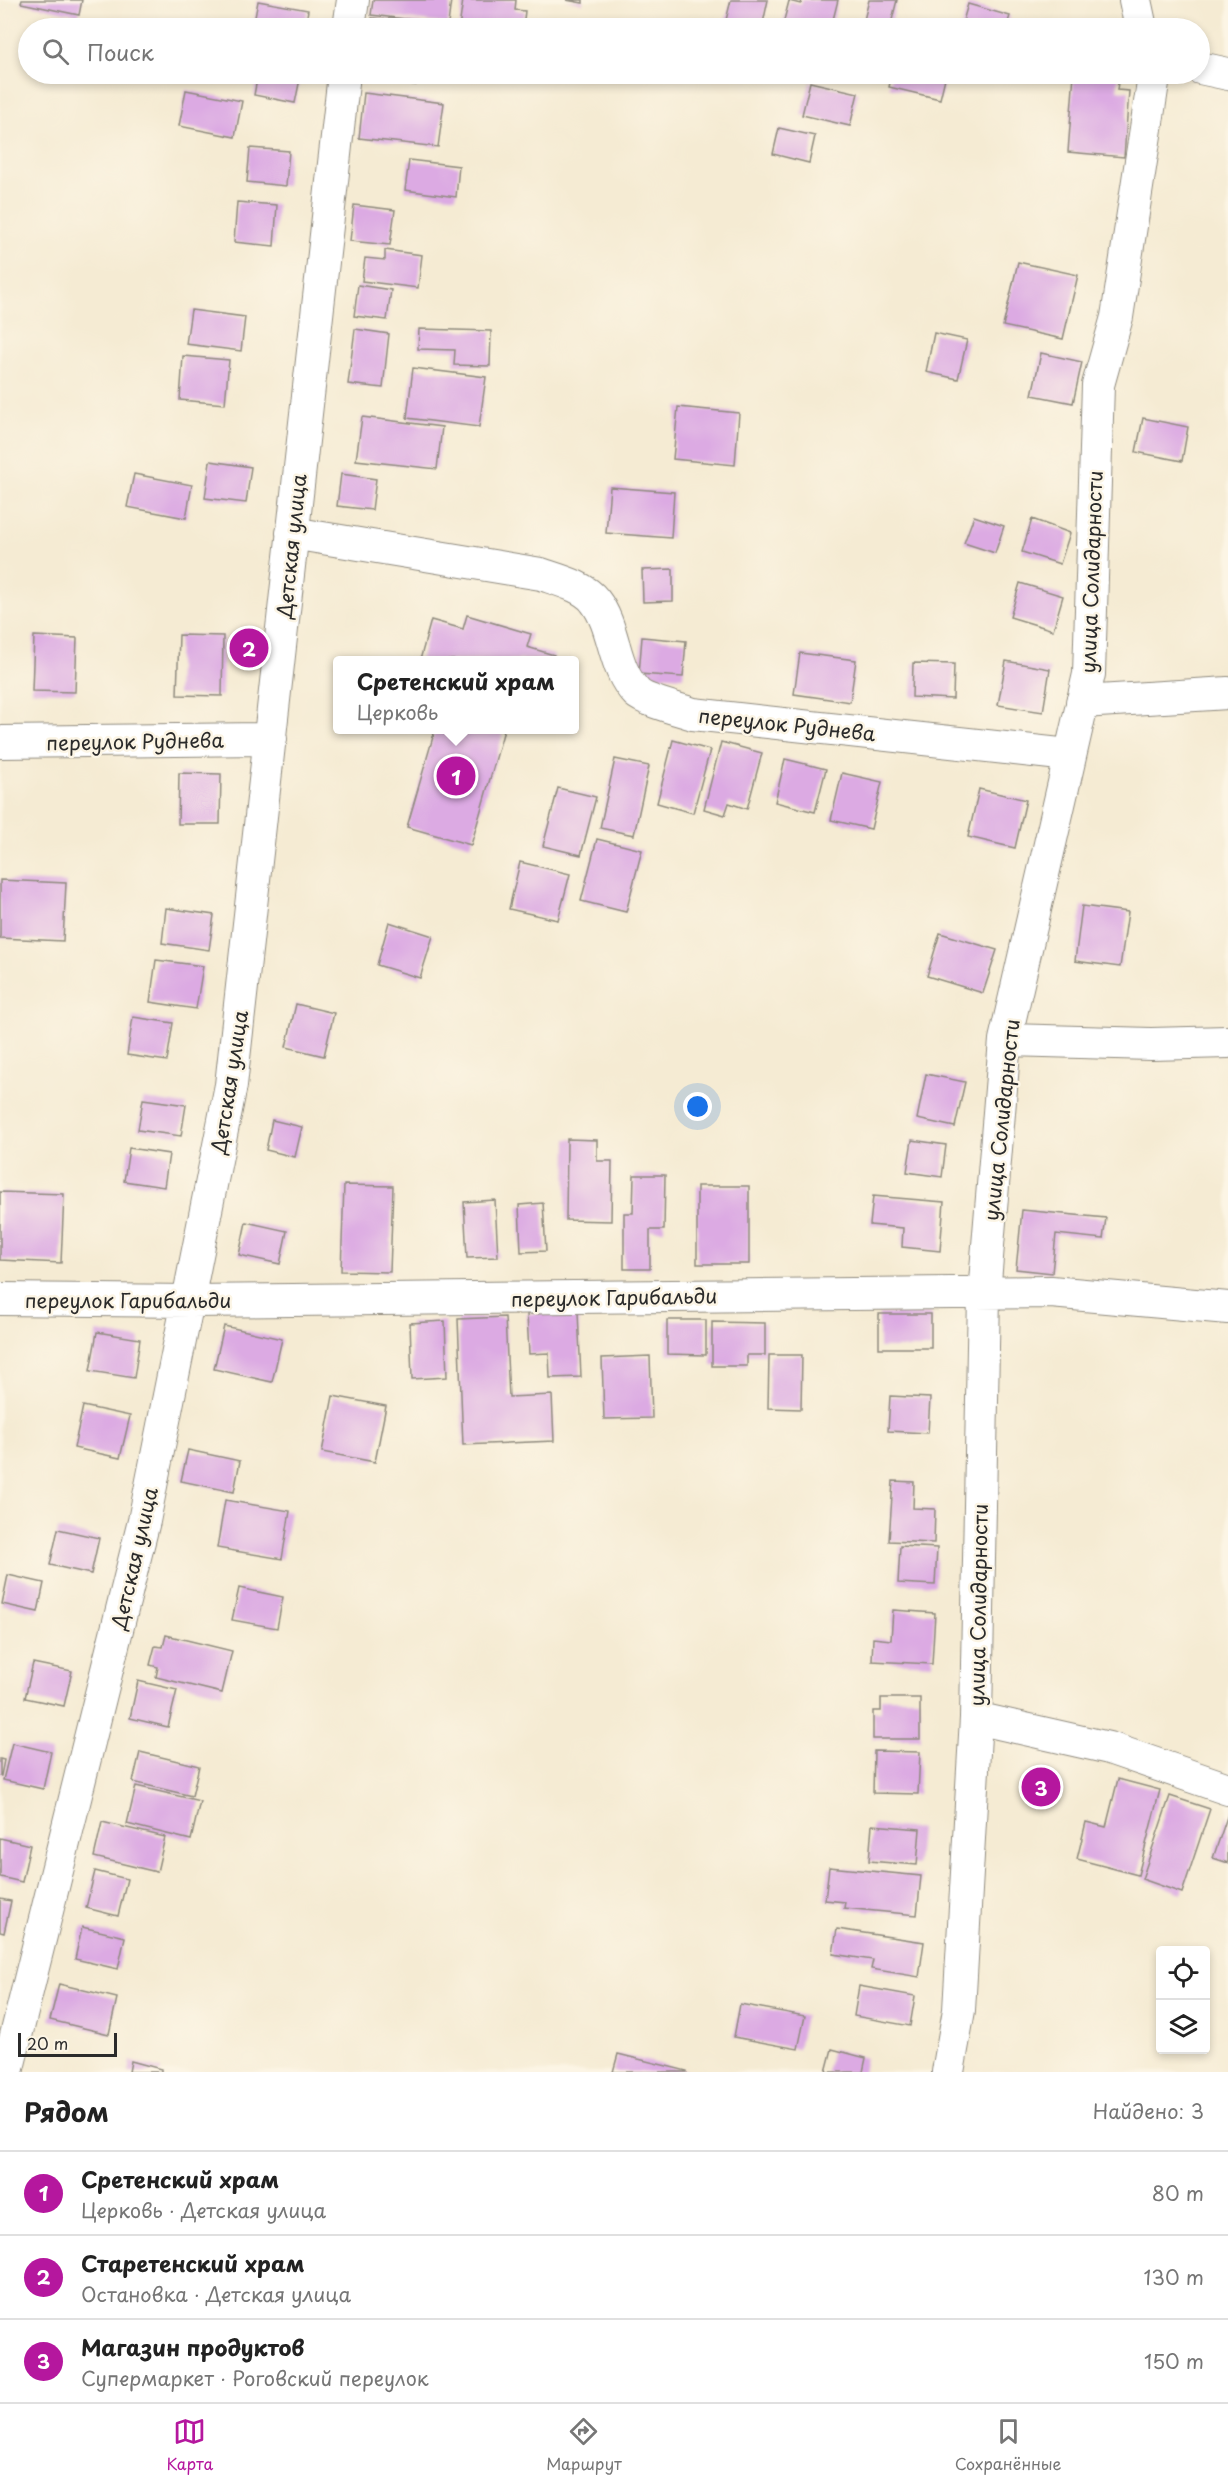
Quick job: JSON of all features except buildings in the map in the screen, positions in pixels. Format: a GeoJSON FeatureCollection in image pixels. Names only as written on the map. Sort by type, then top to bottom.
{"type":"FeatureCollection","features":[{"type":"Feature","properties":{"kind":"street"},"geometry":{"type":"LineString","coordinates":[[350,18],[353,0]]}},
{"type":"Feature","properties":{"kind":"street"},"geometry":{"type":"LineString","coordinates":[[1210,70],[1228,74]]}},
{"type":"Feature","properties":{"kind":"street","name":"Детская улица"},"geometry":{"type":"LineString","coordinates":[[7,2072],[144,1521],[190,1301],[231,1085],[343,84]]}},
{"type":"Feature","properties":{"kind":"street","name":"улица Солидарности"},"geometry":{"type":"LineString","coordinates":[[948,2072],[959,2010],[976,1718],[984,1294],[1005,1040],[1089,674],[1098,385],[1118,317],[1153,84]]}},
{"type":"Feature","properties":{"kind":"street","name":"переулок Руднева"},"geometry":{"type":"LineString","coordinates":[[292,533],[541,574],[572,585],[594,599],[612,634],[622,673],[638,695],[693,714],[1069,755]]}},
{"type":"Feature","properties":{"kind":"street"},"geometry":{"type":"LineString","coordinates":[[1082,702],[1228,693]]}},
{"type":"Feature","properties":{"kind":"street","name":"переулок Руднева"},"geometry":{"type":"LineString","coordinates":[[0,742],[271,739]]}},
{"type":"Feature","properties":{"kind":"street"},"geometry":{"type":"LineString","coordinates":[[1005,1040],[1151,1044],[1228,1042]]}},
{"type":"Feature","properties":{"kind":"street","name":"переулок Гарибальди"},"geometry":{"type":"LineString","coordinates":[[0,1299],[190,1301],[1051,1292],[1228,1308]]}},
{"type":"Feature","properties":{"kind":"street"},"geometry":{"type":"LineString","coordinates":[[976,1718],[1109,1748],[1228,1789]]}},
{"type":"Feature","properties":{"kind":"place","name":"Старетенский храм"},"geometry":{"type":"Point","coordinates":[249,648]}},
{"type":"Feature","properties":{"kind":"place","name":"Сретенский храм"},"geometry":{"type":"Point","coordinates":[456,776]}},
{"type":"Feature","properties":{"kind":"place","name":"Магазин продуктов"},"geometry":{"type":"Point","coordinates":[1041,1787]}}]}
